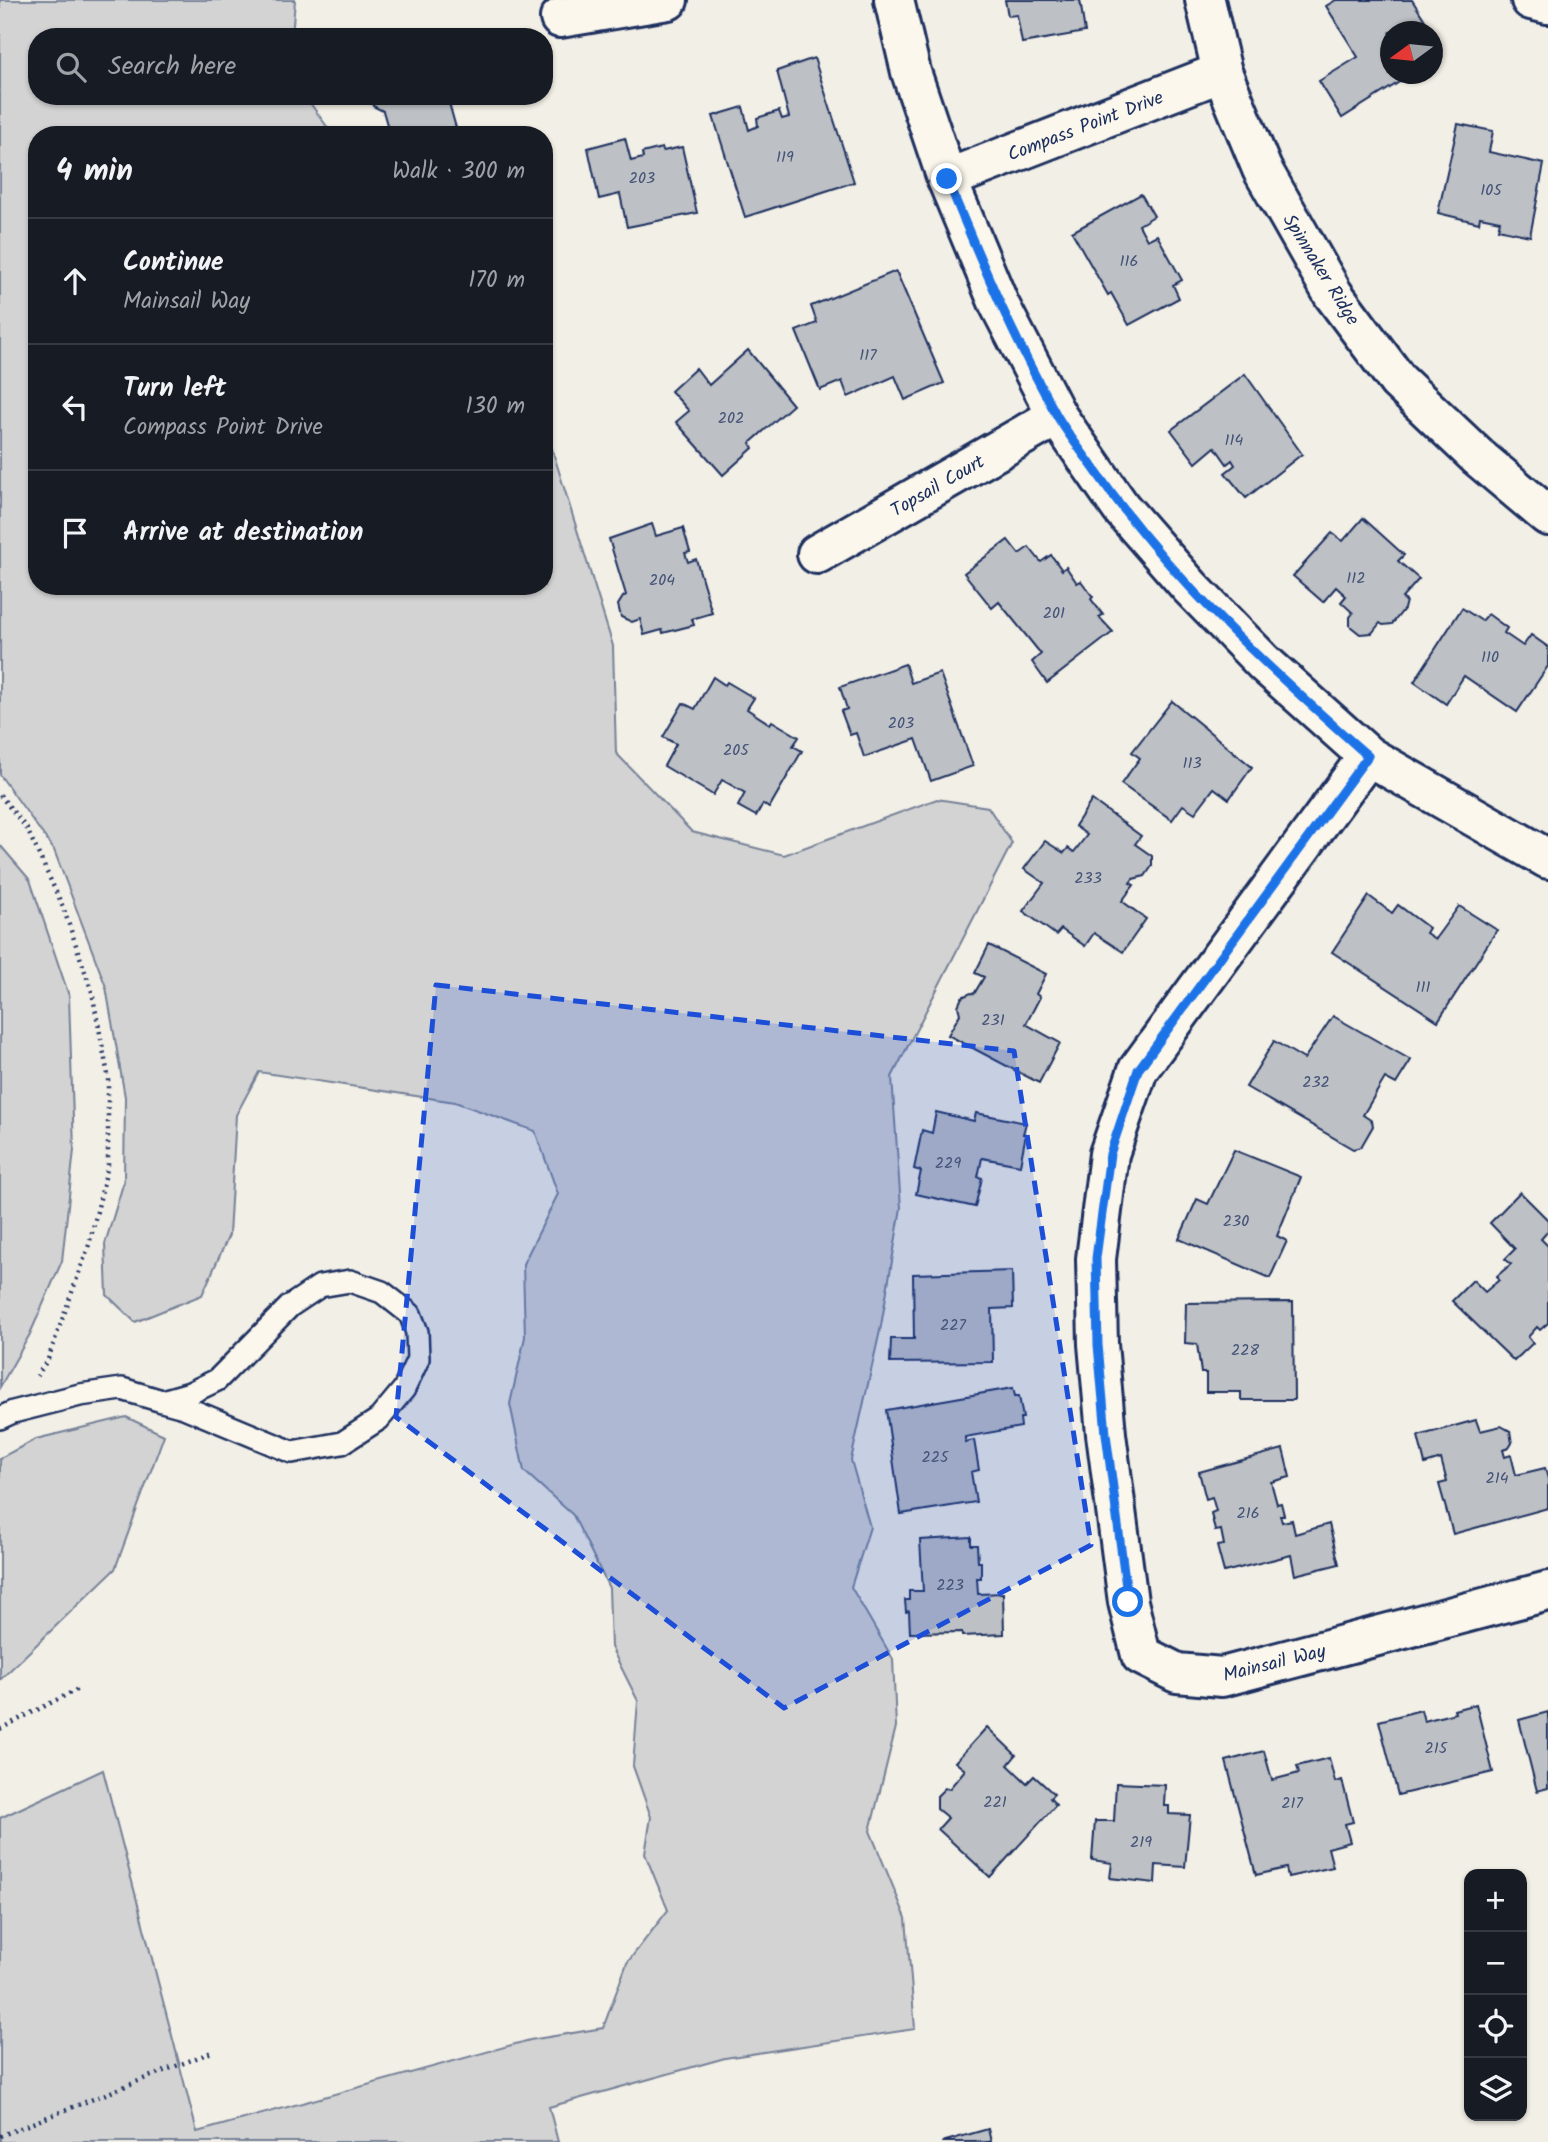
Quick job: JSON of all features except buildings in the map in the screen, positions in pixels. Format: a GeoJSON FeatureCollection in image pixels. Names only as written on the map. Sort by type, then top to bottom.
{"type":"FeatureCollection","features":[{"type":"Feature","properties":{"kind":"street"},"geometry":{"type":"LineString","coordinates":[[560,18],[668,0]]}},
{"type":"Feature","properties":{"kind":"street"},"geometry":{"type":"LineString","coordinates":[[894,0],[911,72],[947,179],[999,304],[1057,416],[1121,508],[1190,587],[1264,663],[1368,756],[1548,859]]}},
{"type":"Feature","properties":{"kind":"street","name":"Spinnaker Ridge"},"geometry":{"type":"LineString","coordinates":[[1205,0],[1222,72],[1262,169],[1333,294],[1398,381],[1478,457],[1548,516]]}},
{"type":"Feature","properties":{"kind":"street"},"geometry":{"type":"LineString","coordinates":[[1531,0],[1548,4]]}},
{"type":"Feature","properties":{"kind":"street","name":"Compass Point Drive"},"geometry":{"type":"LineString","coordinates":[[947,179],[1222,72]]}},
{"type":"Feature","properties":{"kind":"street","name":"Topsail Court"},"geometry":{"type":"LineString","coordinates":[[817,554],[1057,416]]}},
{"type":"Feature","properties":{"kind":"street","name":"Mainsail Way"},"geometry":{"type":"LineString","coordinates":[[1368,756],[1138,1070],[1110,1154],[1096,1258],[1098,1345],[1106,1434],[1128,1602],[1142,1655],[1177,1673],[1222,1677],[1548,1591]]}},
{"type":"Feature","properties":{"kind":"lane"},"geometry":{"type":"LineString","coordinates":[[6,1415],[80,1395],[122,1390],[162,1401],[184,1407],[292,1452],[342,1443],[379,1419],[404,1389],[418,1359],[417,1332],[410,1314],[382,1292],[351,1281],[320,1286],[290,1306],[217,1380],[190,1393],[162,1401]]}},
{"type":"Feature","properties":{"kind":"path"},"geometry":{"type":"LineString","coordinates":[[0,795],[27,829],[63,907],[92,992],[108,1075],[108,1165],[89,1245],[48,1359],[6,1415]]}},
{"type":"Feature","properties":{"kind":"path"},"geometry":{"type":"LineString","coordinates":[[0,1729],[80,1688]]}},
{"type":"Feature","properties":{"kind":"path"},"geometry":{"type":"LineString","coordinates":[[0,2136],[214,2051]]}},
{"type":"Feature","properties":{"kind":"highlighted area"},"geometry":{"type":"Polygon","coordinates":[[[436,985],[1014,1051],[1091,1545],[784,1708],[396,1417],[436,985]]]}},
{"type":"Feature","properties":{"kind":"shaded area"},"geometry":{"type":"Polygon","coordinates":[[[0,0],[295,0],[293,28],[28,28],[28,105],[311,105],[327,126],[28,126],[28,595],[553,595],[553,452],[613,646],[616,753],[692,832],[784,855],[937,799],[988,807],[1012,843],[892,1077],[901,1208],[881,1326],[851,1460],[870,1527],[851,1587],[893,1659],[896,1727],[870,1831],[906,1918],[915,2029],[725,2058],[549,2107],[558,2142],[0,2142],[0,1818],[103,1770],[197,2132],[530,2040],[603,2028],[627,1963],[668,1910],[645,1854],[651,1817],[633,1766],[638,1701],[611,1647],[609,1588],[573,1515],[524,1471],[510,1404],[525,1337],[523,1264],[558,1194],[535,1131],[455,1102],[259,1072],[236,1115],[229,1235],[202,1295],[135,1322],[107,1295],[105,1244],[124,1181],[125,1097],[106,987],[54,850],[0,775],[0,0]]]}},
{"type":"Feature","properties":{"kind":"shaded area"},"geometry":{"type":"Polygon","coordinates":[[[0,845],[30,880],[69,996],[74,1150],[62,1261],[30,1334],[0,1387],[0,845]]]}},
{"type":"Feature","properties":{"kind":"shaded area"},"geometry":{"type":"Polygon","coordinates":[[[126,1417],[164,1435],[115,1569],[0,1680],[0,1458],[36,1439],[126,1417]]]}},
{"type":"Feature","properties":{"kind":"route"},"geometry":{"type":"LineString","coordinates":[[947,179],[999,304],[1057,416],[1121,508],[1190,587],[1264,663],[1368,756],[1138,1070],[1110,1154],[1096,1258],[1098,1345],[1106,1434],[1128,1602]]}}]}
